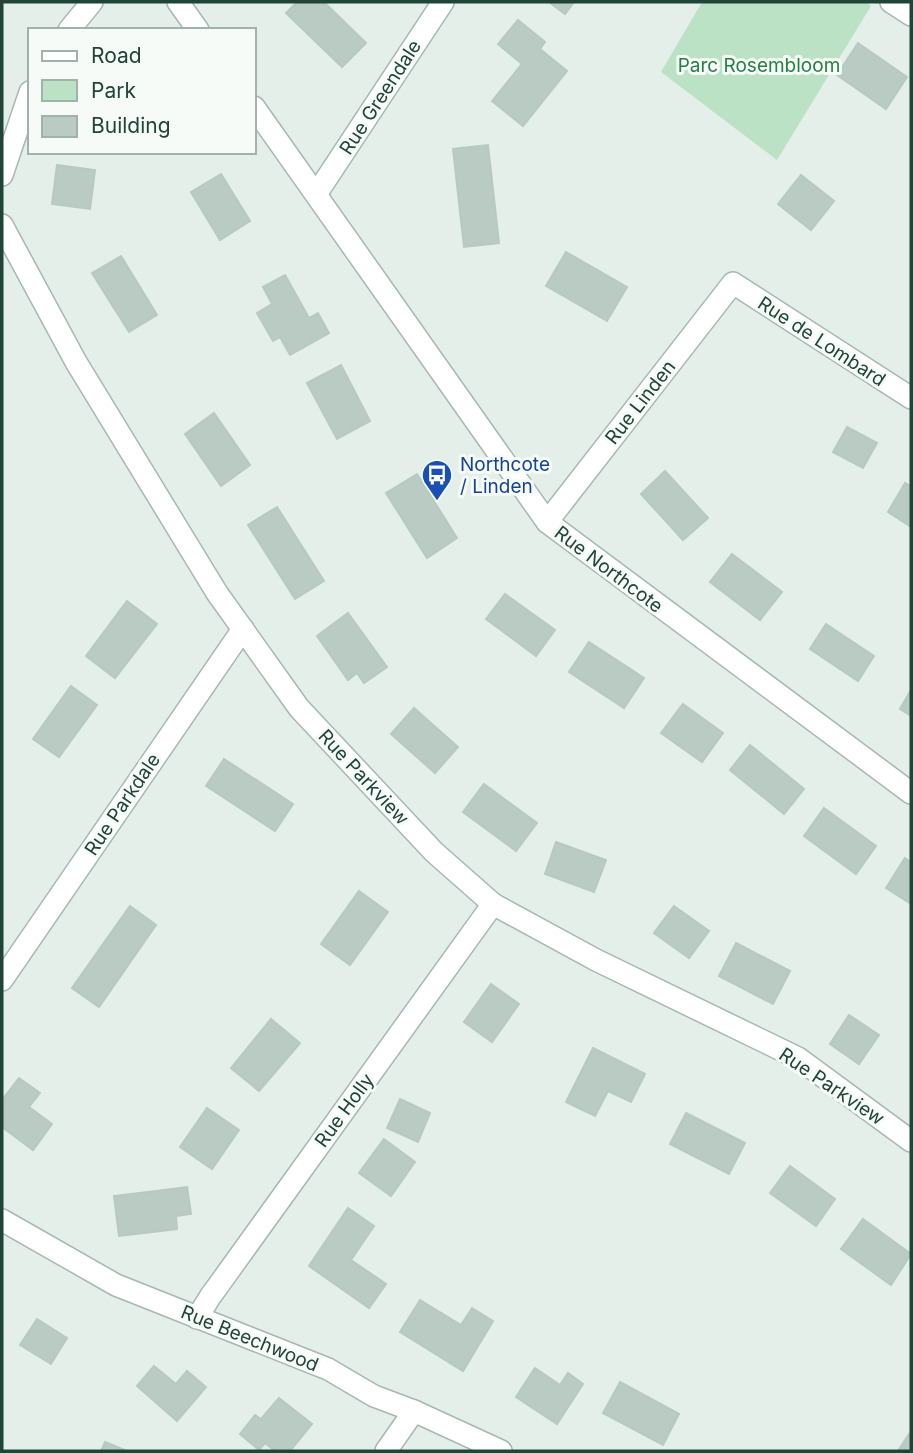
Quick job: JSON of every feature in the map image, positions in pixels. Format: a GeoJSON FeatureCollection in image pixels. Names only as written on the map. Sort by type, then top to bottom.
{"type":"FeatureCollection","features":[{"type":"Feature","properties":{"kind":"street"},"geometry":{"type":"LineString","coordinates":[[71,28],[92,2]]}},
{"type":"Feature","properties":{"kind":"street"},"geometry":{"type":"LineString","coordinates":[[178,2],[197,28]]}},
{"type":"Feature","properties":{"kind":"street","name":"Rue Greendale"},"geometry":{"type":"LineString","coordinates":[[317,193],[443,2]]}},
{"type":"Feature","properties":{"kind":"street"},"geometry":{"type":"LineString","coordinates":[[891,2],[911,15]]}},
{"type":"Feature","properties":{"kind":"street"},"geometry":{"type":"LineString","coordinates":[[2,175],[28,98]]}},
{"type":"Feature","properties":{"kind":"street","name":"Rue Northcote"},"geometry":{"type":"LineString","coordinates":[[256,110],[547,522],[911,793]]}},
{"type":"Feature","properties":{"kind":"street","name":"Rue Parkview"},"geometry":{"type":"LineString","coordinates":[[2,225],[76,362],[217,593],[299,708],[434,852],[493,904],[608,965],[798,1058],[911,1141]]}},
{"type":"Feature","properties":{"kind":"street","name":"Rue Linden"},"geometry":{"type":"LineString","coordinates":[[547,522],[733,283]]}},
{"type":"Feature","properties":{"kind":"street","name":"Rue de Lombard"},"geometry":{"type":"LineString","coordinates":[[733,283],[911,398]]}},
{"type":"Feature","properties":{"kind":"street","name":"Rue Parkdale"},"geometry":{"type":"LineString","coordinates":[[2,980],[243,629]]}},
{"type":"Feature","properties":{"kind":"street","name":"Rue Holly"},"geometry":{"type":"LineString","coordinates":[[197,1318],[493,904]]}},
{"type":"Feature","properties":{"kind":"street","name":"Rue Beechwood"},"geometry":{"type":"LineString","coordinates":[[2,1220],[117,1285],[328,1369],[374,1396],[414,1411],[501,1451]]}},
{"type":"Feature","properties":{"kind":"street"},"geometry":{"type":"LineString","coordinates":[[386,1451],[414,1411]]}},
{"type":"Feature","properties":{"kind":"green space","name":"Parc Rosembloom"},"geometry":{"type":"Polygon","coordinates":[[[702,2],[866,2],[871,6],[777,160],[661,72],[702,2]]]}},
{"type":"Feature","properties":{"kind":"building"},"geometry":{"type":"Polygon","coordinates":[[[297,2],[324,2],[366,43],[342,67],[286,13],[297,2]]]}},
{"type":"Feature","properties":{"kind":"building"},"geometry":{"type":"Polygon","coordinates":[[[549,2],[574,2],[565,14],[549,2]]]}},
{"type":"Feature","properties":{"kind":"building"},"geometry":{"type":"Polygon","coordinates":[[[518,20],[545,42],[540,49],[567,71],[523,126],[492,101],[522,64],[498,44],[518,20]]]}},
{"type":"Feature","properties":{"kind":"building"},"geometry":{"type":"Polygon","coordinates":[[[858,43],[907,77],[886,109],[837,75],[858,43]]]}},
{"type":"Feature","properties":{"kind":"building"},"geometry":{"type":"Polygon","coordinates":[[[488,145],[499,243],[464,247],[453,149],[488,145]]]}},
{"type":"Feature","properties":{"kind":"building"},"geometry":{"type":"Polygon","coordinates":[[[57,165],[95,170],[90,209],[52,204],[57,165]]]}},
{"type":"Feature","properties":{"kind":"building"},"geometry":{"type":"Polygon","coordinates":[[[221,174],[250,221],[220,240],[191,192],[221,174]]]}},
{"type":"Feature","properties":{"kind":"building"},"geometry":{"type":"Polygon","coordinates":[[[801,175],[834,201],[811,230],[778,204],[801,175]]]}},
{"type":"Feature","properties":{"kind":"building"},"geometry":{"type":"Polygon","coordinates":[[[566,252],[627,287],[607,321],[546,286],[566,252]]]}},
{"type":"Feature","properties":{"kind":"building"},"geometry":{"type":"Polygon","coordinates":[[[121,256],[157,315],[129,332],[92,273],[121,256]]]}},
{"type":"Feature","properties":{"kind":"building"},"geometry":{"type":"Polygon","coordinates":[[[285,275],[309,318],[318,313],[329,333],[290,355],[280,337],[273,341],[257,313],[272,304],[263,287],[285,275]]]}},
{"type":"Feature","properties":{"kind":"building"},"geometry":{"type":"Polygon","coordinates":[[[341,365],[370,421],[337,439],[307,383],[341,365]]]}},
{"type":"Feature","properties":{"kind":"building"},"geometry":{"type":"Polygon","coordinates":[[[214,413],[250,465],[221,486],[185,434],[214,413]]]}},
{"type":"Feature","properties":{"kind":"building"},"geometry":{"type":"Polygon","coordinates":[[[847,427],[877,443],[863,468],[833,452],[847,427]]]}},
{"type":"Feature","properties":{"kind":"building"},"geometry":{"type":"Polygon","coordinates":[[[665,471],[708,518],[683,540],[641,494],[665,471]]]}},
{"type":"Feature","properties":{"kind":"building"},"geometry":{"type":"Polygon","coordinates":[[[417,474],[457,538],[427,558],[386,493],[417,474]]]}},
{"type":"Feature","properties":{"kind":"building"},"geometry":{"type":"Polygon","coordinates":[[[905,483],[911,486],[911,527],[888,512],[905,483]]]}},
{"type":"Feature","properties":{"kind":"building"},"geometry":{"type":"Polygon","coordinates":[[[277,507],[324,581],[295,599],[248,525],[277,507]]]}},
{"type":"Feature","properties":{"kind":"building"},"geometry":{"type":"Polygon","coordinates":[[[732,554],[782,592],[760,620],[710,582],[732,554]]]}},
{"type":"Feature","properties":{"kind":"building"},"geometry":{"type":"Polygon","coordinates":[[[505,594],[555,630],[536,656],[486,619],[505,594]]]}},
{"type":"Feature","properties":{"kind":"building"},"geometry":{"type":"Polygon","coordinates":[[[127,601],[157,624],[115,678],[86,656],[127,601]]]}},
{"type":"Feature","properties":{"kind":"building"},"geometry":{"type":"Polygon","coordinates":[[[348,613],[387,667],[364,683],[357,673],[348,680],[317,636],[348,613]]]}},
{"type":"Feature","properties":{"kind":"building"},"geometry":{"type":"Polygon","coordinates":[[[826,624],[874,656],[858,681],[810,649],[826,624]]]}},
{"type":"Feature","properties":{"kind":"building"},"geometry":{"type":"Polygon","coordinates":[[[589,642],[644,678],[624,708],[569,672],[589,642]]]}},
{"type":"Feature","properties":{"kind":"building"},"geometry":{"type":"Polygon","coordinates":[[[71,686],[97,705],[59,757],[33,739],[71,686]]]}},
{"type":"Feature","properties":{"kind":"building"},"geometry":{"type":"Polygon","coordinates":[[[911,690],[911,716],[900,709],[911,690]]]}},
{"type":"Feature","properties":{"kind":"building"},"geometry":{"type":"Polygon","coordinates":[[[683,704],[723,733],[702,762],[661,733],[683,704]]]}},
{"type":"Feature","properties":{"kind":"building"},"geometry":{"type":"Polygon","coordinates":[[[414,708],[458,747],[435,773],[391,734],[414,708]]]}},
{"type":"Feature","properties":{"kind":"building"},"geometry":{"type":"Polygon","coordinates":[[[750,745],[804,789],[784,814],[730,770],[750,745]]]}},
{"type":"Feature","properties":{"kind":"building"},"geometry":{"type":"Polygon","coordinates":[[[224,759],[293,804],[275,831],[206,786],[224,759]]]}},
{"type":"Feature","properties":{"kind":"building"},"geometry":{"type":"Polygon","coordinates":[[[484,784],[537,823],[516,851],[463,812],[484,784]]]}},
{"type":"Feature","properties":{"kind":"building"},"geometry":{"type":"Polygon","coordinates":[[[824,808],[876,846],[856,874],[804,836],[824,808]]]}},
{"type":"Feature","properties":{"kind":"building"},"geometry":{"type":"Polygon","coordinates":[[[556,842],[606,860],[594,892],[545,874],[556,842]]]}},
{"type":"Feature","properties":{"kind":"building"},"geometry":{"type":"Polygon","coordinates":[[[905,858],[911,862],[911,904],[886,888],[905,858]]]}},
{"type":"Feature","properties":{"kind":"building"},"geometry":{"type":"Polygon","coordinates":[[[359,891],[388,912],[350,965],[321,944],[359,891]]]}},
{"type":"Feature","properties":{"kind":"building"},"geometry":{"type":"Polygon","coordinates":[[[130,906],[156,925],[99,1007],[72,988],[130,906]]]}},
{"type":"Feature","properties":{"kind":"building"},"geometry":{"type":"Polygon","coordinates":[[[674,906],[709,931],[689,958],[654,933],[674,906]]]}},
{"type":"Feature","properties":{"kind":"building"},"geometry":{"type":"Polygon","coordinates":[[[736,943],[790,971],[773,1004],[719,976],[736,943]]]}},
{"type":"Feature","properties":{"kind":"building"},"geometry":{"type":"Polygon","coordinates":[[[491,984],[519,1004],[492,1042],[464,1022],[491,984]]]}},
{"type":"Feature","properties":{"kind":"building"},"geometry":{"type":"Polygon","coordinates":[[[849,1015],[879,1035],[859,1064],[830,1044],[849,1015]]]}},
{"type":"Feature","properties":{"kind":"building"},"geometry":{"type":"Polygon","coordinates":[[[271,1019],[300,1043],[259,1091],[231,1068],[271,1019]]]}},
{"type":"Feature","properties":{"kind":"building"},"geometry":{"type":"Polygon","coordinates":[[[593,1048],[645,1074],[631,1102],[608,1091],[595,1116],[566,1102],[593,1048]]]}},
{"type":"Feature","properties":{"kind":"building"},"geometry":{"type":"Polygon","coordinates":[[[19,1078],[40,1093],[29,1107],[52,1124],[33,1150],[2,1127],[2,1100],[19,1078]]]}},
{"type":"Feature","properties":{"kind":"building"},"geometry":{"type":"Polygon","coordinates":[[[400,1099],[430,1113],[418,1142],[387,1128],[400,1099]]]}},
{"type":"Feature","properties":{"kind":"building"},"geometry":{"type":"Polygon","coordinates":[[[207,1108],[239,1130],[212,1169],[180,1147],[207,1108]]]}},
{"type":"Feature","properties":{"kind":"building"},"geometry":{"type":"Polygon","coordinates":[[[686,1113],[745,1143],[729,1174],[670,1144],[686,1113]]]}},
{"type":"Feature","properties":{"kind":"building"},"geometry":{"type":"Polygon","coordinates":[[[384,1139],[415,1162],[391,1196],[359,1173],[384,1139]]]}},
{"type":"Feature","properties":{"kind":"building"},"geometry":{"type":"Polygon","coordinates":[[[790,1166],[835,1199],[816,1226],[770,1193],[790,1166]]]}},
{"type":"Feature","properties":{"kind":"building"},"geometry":{"type":"Polygon","coordinates":[[[187,1187],[191,1214],[176,1216],[177,1229],[119,1236],[114,1196],[187,1187]]]}},
{"type":"Feature","properties":{"kind":"building"},"geometry":{"type":"Polygon","coordinates":[[[348,1208],[374,1226],[351,1260],[386,1284],[369,1308],[309,1266],[348,1208]]]}},
{"type":"Feature","properties":{"kind":"building"},"geometry":{"type":"Polygon","coordinates":[[[863,1219],[911,1254],[891,1285],[841,1249],[863,1219]]]}},
{"type":"Feature","properties":{"kind":"building"},"geometry":{"type":"Polygon","coordinates":[[[420,1300],[461,1325],[472,1308],[493,1321],[463,1371],[400,1332],[420,1300]]]}},
{"type":"Feature","properties":{"kind":"building"},"geometry":{"type":"Polygon","coordinates":[[[37,1319],[67,1338],[51,1364],[20,1345],[37,1319]]]}},
{"type":"Feature","properties":{"kind":"building"},"geometry":{"type":"Polygon","coordinates":[[[154,1366],[176,1384],[187,1371],[206,1387],[177,1421],[137,1386],[154,1366]]]}},
{"type":"Feature","properties":{"kind":"building"},"geometry":{"type":"Polygon","coordinates":[[[535,1368],[560,1385],[568,1373],[583,1384],[557,1424],[516,1397],[535,1368]]]}},
{"type":"Feature","properties":{"kind":"building"},"geometry":{"type":"Polygon","coordinates":[[[620,1382],[679,1414],[663,1445],[603,1413],[620,1382]]]}},
{"type":"Feature","properties":{"kind":"building"},"geometry":{"type":"Polygon","coordinates":[[[279,1398],[312,1424],[290,1451],[275,1451],[265,1443],[259,1450],[240,1434],[255,1415],[261,1419],[279,1398]]]}},
{"type":"Feature","properties":{"kind":"building"},"geometry":{"type":"Polygon","coordinates":[[[909,1434],[911,1451],[898,1451],[909,1434]]]}},
{"type":"Feature","properties":{"kind":"building"},"geometry":{"type":"Polygon","coordinates":[[[105,1442],[127,1451],[101,1451],[105,1442]]]}},
{"type":"Feature","properties":{"kind":"place","name":"Northcote / Linden"},"geometry":{"type":"Point","coordinates":[437,502]}}]}
